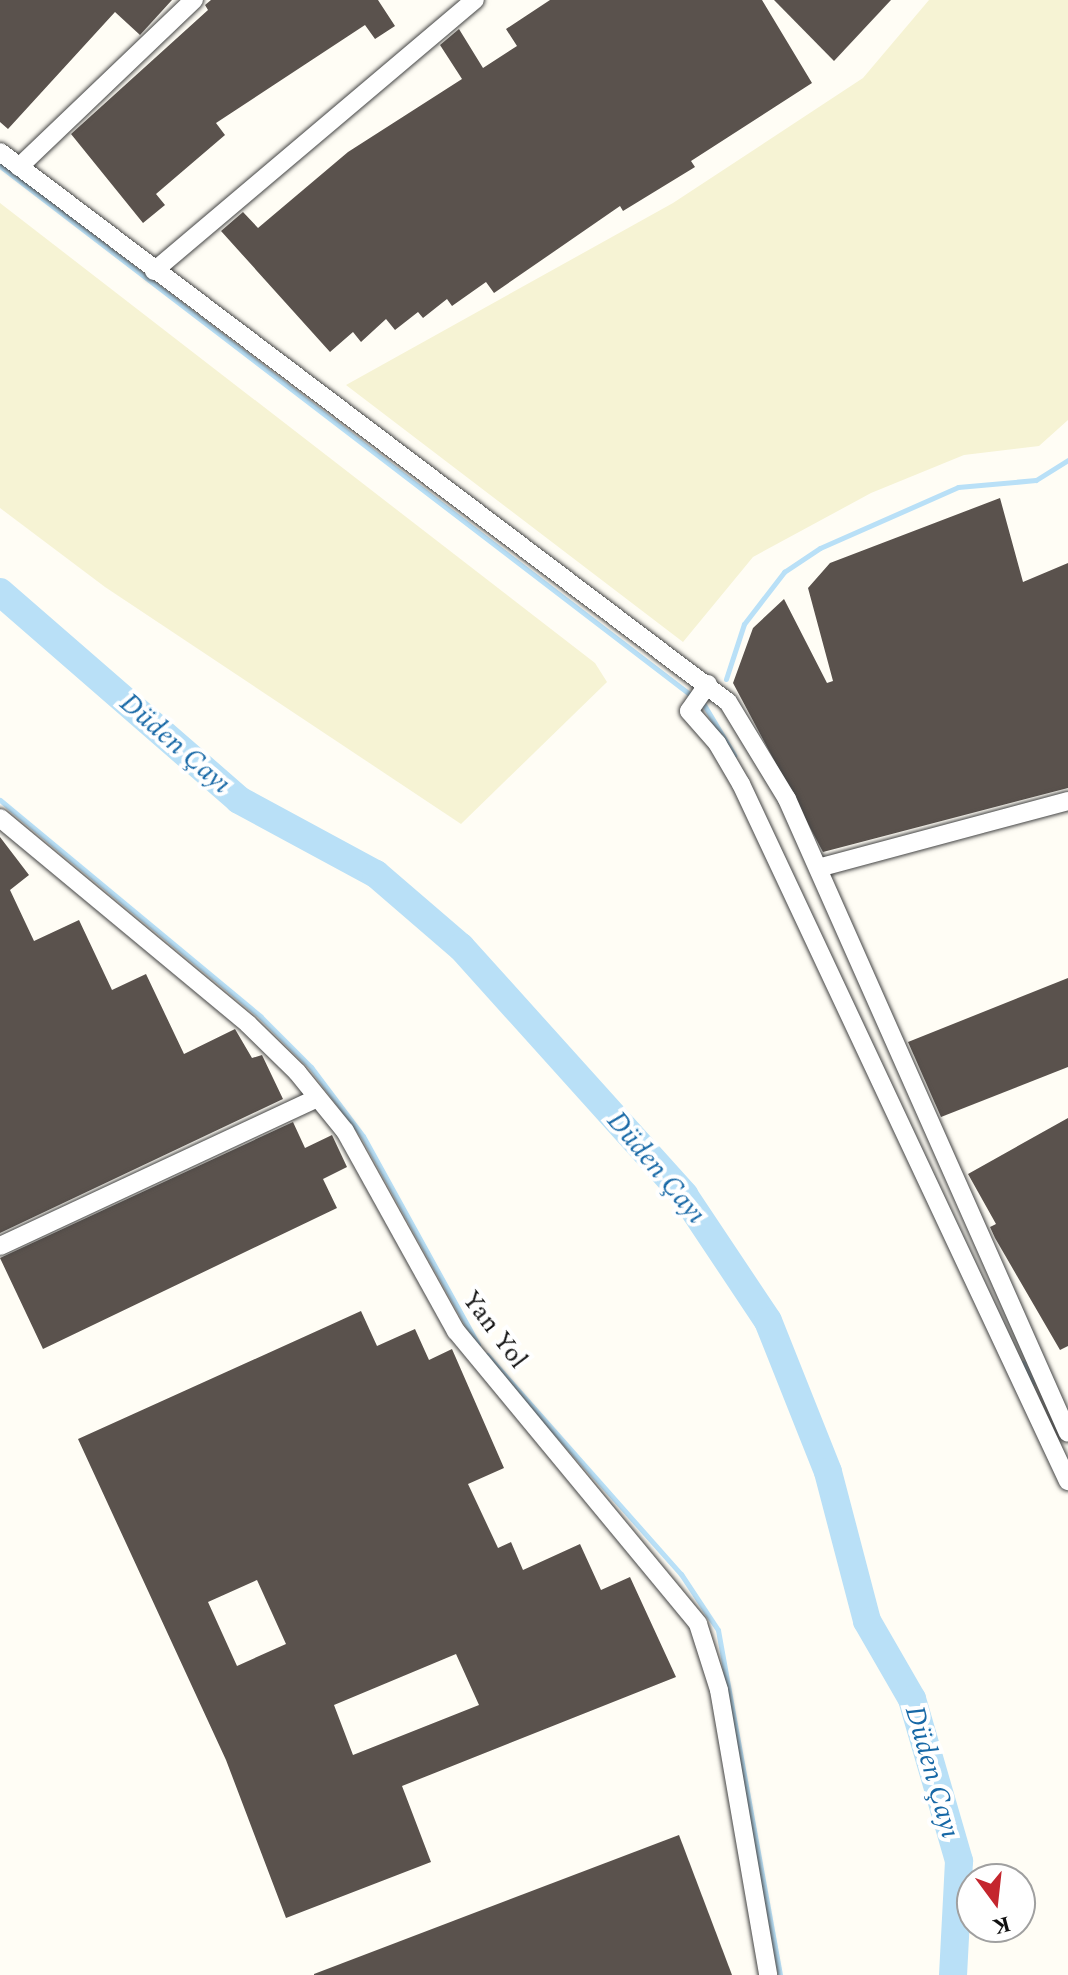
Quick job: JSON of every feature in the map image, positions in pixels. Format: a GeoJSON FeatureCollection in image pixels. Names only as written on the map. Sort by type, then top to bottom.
{"type":"FeatureCollection","features":[{"type":"Feature","properties":{"kind":"street"},"geometry":{"type":"LineString","coordinates":[[19,167],[194,0]]}},
{"type":"Feature","properties":{"kind":"street"},"geometry":{"type":"LineString","coordinates":[[154,271],[475,0]]}},
{"type":"Feature","properties":{"kind":"street"},"geometry":{"type":"LineString","coordinates":[[0,152],[154,271],[708,684],[754,736],[818,868],[1042,1400],[1068,1481]]}},
{"type":"Feature","properties":{"kind":"street"},"geometry":{"type":"LineString","coordinates":[[708,684],[689,711],[717,743],[741,784],[1042,1400],[1068,1433]]}},
{"type":"Feature","properties":{"kind":"street"},"geometry":{"type":"LineString","coordinates":[[818,868],[1068,801]]}},
{"type":"Feature","properties":{"kind":"street","name":"Yan Yol"},"geometry":{"type":"LineString","coordinates":[[0,818],[248,1024],[317,1098],[345,1131],[456,1331],[698,1624],[719,1690],[768,1975]]}},
{"type":"Feature","properties":{"kind":"street"},"geometry":{"type":"LineString","coordinates":[[0,1246],[317,1098]]}},
{"type":"Feature","properties":{"kind":"shaded area"},"geometry":{"type":"Polygon","coordinates":[[[929,0],[1068,0],[1068,420],[1039,446],[964,455],[871,493],[753,557],[683,642],[346,385],[673,203],[863,78],[929,0]]]}},
{"type":"Feature","properties":{"kind":"shaded area"},"geometry":{"type":"Polygon","coordinates":[[[0,203],[595,663],[607,682],[461,824],[105,587],[0,508],[0,203]]]}},
{"type":"Feature","properties":{"kind":"building"},"geometry":{"type":"Polygon","coordinates":[[[0,0],[172,0],[140,35],[115,12],[8,129],[0,122],[0,0]]]}},
{"type":"Feature","properties":{"kind":"building"},"geometry":{"type":"Polygon","coordinates":[[[211,0],[378,0],[395,26],[375,39],[365,25],[216,123],[225,135],[156,194],[165,205],[143,223],[71,134],[208,10],[205,5],[211,0]]]}},
{"type":"Feature","properties":{"kind":"building"},"geometry":{"type":"Polygon","coordinates":[[[550,0],[762,0],[812,83],[691,161],[695,167],[623,211],[620,206],[494,293],[486,282],[452,306],[447,299],[423,318],[418,312],[395,330],[386,319],[361,342],[353,332],[330,352],[221,231],[243,212],[258,228],[348,152],[462,79],[440,45],[459,29],[483,68],[517,46],[506,29],[550,0]]]}},
{"type":"Feature","properties":{"kind":"building"},"geometry":{"type":"Polygon","coordinates":[[[774,0],[891,0],[834,61],[774,0]]]}},
{"type":"Feature","properties":{"kind":"building"},"geometry":{"type":"Polygon","coordinates":[[[1000,498],[1023,582],[1068,563],[1068,788],[823,852],[733,683],[753,628],[784,599],[827,683],[833,681],[808,588],[830,563],[1000,498]]]}},
{"type":"Feature","properties":{"kind":"building"},"geometry":{"type":"Polygon","coordinates":[[[0,837],[29,875],[10,890],[34,941],[79,920],[112,990],[146,974],[184,1054],[235,1029],[252,1058],[262,1055],[283,1099],[0,1233],[0,837]]]}},
{"type":"Feature","properties":{"kind":"building"},"geometry":{"type":"Polygon","coordinates":[[[1068,978],[1068,1067],[941,1117],[908,1042],[1068,978]]]}},
{"type":"Feature","properties":{"kind":"building"},"geometry":{"type":"Polygon","coordinates":[[[1068,1118],[1068,1346],[1060,1350],[995,1238],[990,1227],[996,1224],[968,1174],[1068,1118]]]}},
{"type":"Feature","properties":{"kind":"building"},"geometry":{"type":"Polygon","coordinates":[[[293,1122],[305,1148],[332,1135],[347,1167],[323,1179],[337,1208],[43,1349],[0,1258],[293,1122]]]}},
{"type":"Feature","properties":{"kind":"building"},"geometry":{"type":"Polygon","coordinates":[[[361,1311],[377,1346],[415,1329],[429,1360],[452,1349],[504,1468],[468,1484],[498,1548],[511,1542],[523,1570],[580,1544],[601,1590],[630,1577],[676,1677],[402,1786],[431,1862],[286,1918],[226,1760],[78,1439],[361,1311]],[[257,1580],[208,1602],[237,1666],[286,1644],[257,1580]],[[456,1654],[334,1705],[353,1755],[479,1705],[456,1654]]]}},
{"type":"Feature","properties":{"kind":"building"},"geometry":{"type":"Polygon","coordinates":[[[679,1835],[732,1975],[314,1975],[314,1974],[679,1835]]]}},
{"type":"Feature","properties":{"kind":"waterway"},"geometry":{"type":"LineString","coordinates":[[0,166],[691,695]]}},
{"type":"Feature","properties":{"kind":"waterway"},"geometry":{"type":"LineString","coordinates":[[726,679],[744,624],[784,572],[820,548],[958,487],[1036,480],[1068,460]]}},
{"type":"Feature","properties":{"kind":"waterway","name":"Düden Çayı"},"geometry":{"type":"LineString","coordinates":[[0,592],[239,800],[376,874],[461,947],[684,1195],[768,1321],[828,1472],[867,1621],[912,1699],[959,1861],[953,1975]]}},
{"type":"Feature","properties":{"kind":"waterway"},"geometry":{"type":"LineString","coordinates":[[703,703],[734,755]]}},
{"type":"Feature","properties":{"kind":"waterway"},"geometry":{"type":"LineString","coordinates":[[0,800],[261,1017],[311,1067],[363,1136],[478,1344]]}},
{"type":"Feature","properties":{"kind":"waterway"},"geometry":{"type":"LineString","coordinates":[[487,1355],[681,1574],[718,1630],[780,1975]]}},
{"type":"Feature","properties":{"kind":"waterway"},"geometry":{"type":"LineString","coordinates":[[1023,1363],[1032,1383]]}}]}
